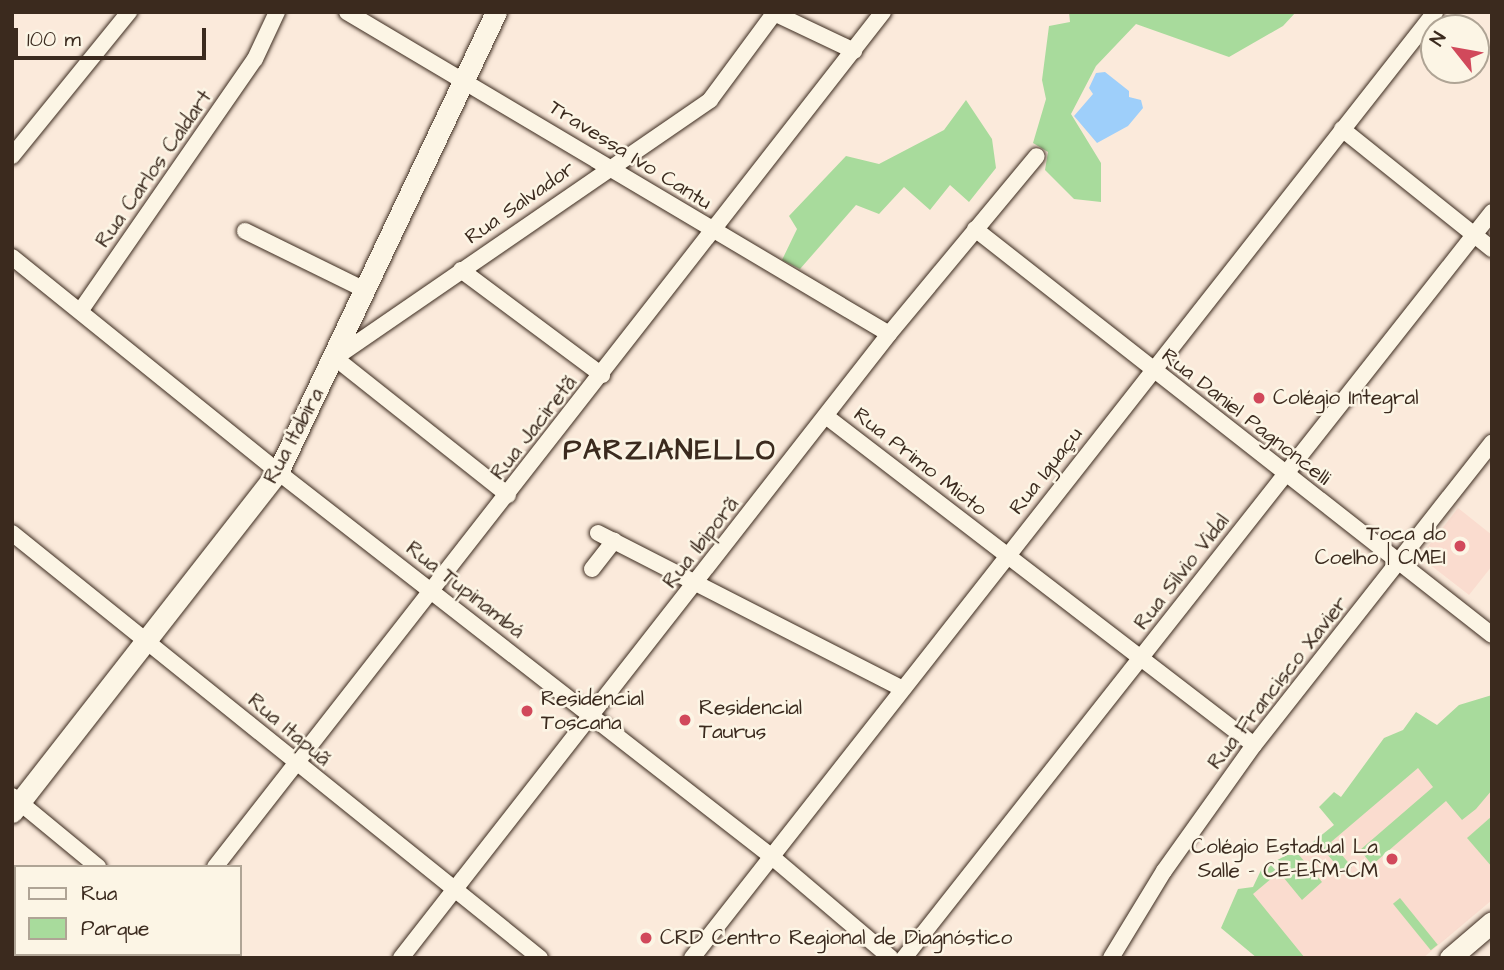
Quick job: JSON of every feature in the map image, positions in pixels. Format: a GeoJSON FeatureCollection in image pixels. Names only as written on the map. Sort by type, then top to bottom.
{"type":"FeatureCollection","features":[{"type":"Feature","properties":{"kind":"street"},"geometry":{"type":"LineString","coordinates":[[12,156],[129,12]]}},
{"type":"Feature","properties":{"kind":"street","name":"Rua Carlos Caldart"},"geometry":{"type":"LineString","coordinates":[[81,310],[255,59],[277,12]]}},
{"type":"Feature","properties":{"kind":"street","name":"Travessa Ivo Cantu"},"geometry":{"type":"LineString","coordinates":[[347,12],[465,79],[714,232],[889,334]]}},
{"type":"Feature","properties":{"kind":"street","name":"Rua Itabira"},"geometry":{"type":"LineString","coordinates":[[15,803],[278,472],[335,358],[496,12]]}},
{"type":"Feature","properties":{"kind":"street","name":"Rua Jaciretã"},"geometry":{"type":"LineString","coordinates":[[217,865],[714,232],[883,12]]}},
{"type":"Feature","properties":{"kind":"street","name":"Rua Iguaçu"},"geometry":{"type":"LineString","coordinates":[[692,958],[901,688],[1435,12]]}},
{"type":"Feature","properties":{"kind":"street"},"geometry":{"type":"LineString","coordinates":[[774,13],[854,51]]}},
{"type":"Feature","properties":{"kind":"street","name":"Rua Salvador"},"geometry":{"type":"LineString","coordinates":[[335,358],[610,166],[710,100],[774,13]]}},
{"type":"Feature","properties":{"kind":"street"},"geometry":{"type":"LineString","coordinates":[[1342,129],[1492,249]]}},
{"type":"Feature","properties":{"kind":"street","name":"Rua Ibiporã"},"geometry":{"type":"LineString","coordinates":[[401,958],[827,417],[889,334],[1037,156]]}},
{"type":"Feature","properties":{"kind":"street","name":"Rua Silvio Vidal"},"geometry":{"type":"LineString","coordinates":[[904,958],[1492,212]]}},
{"type":"Feature","properties":{"kind":"street","name":"Rua Daniel Pagnoncelli"},"geometry":{"type":"LineString","coordinates":[[975,229],[1398,564],[1492,635]]}},
{"type":"Feature","properties":{"kind":"street"},"geometry":{"type":"LineString","coordinates":[[245,231],[365,290]]}},
{"type":"Feature","properties":{"kind":"street","name":"Rua Tupinambá"},"geometry":{"type":"LineString","coordinates":[[12,257],[81,310],[278,472],[771,856],[891,958]]}},
{"type":"Feature","properties":{"kind":"street"},"geometry":{"type":"LineString","coordinates":[[461,270],[602,375]]}},
{"type":"Feature","properties":{"kind":"street"},"geometry":{"type":"LineString","coordinates":[[335,358],[508,495]]}},
{"type":"Feature","properties":{"kind":"street","name":"Rua Primo Mioto"},"geometry":{"type":"LineString","coordinates":[[827,417],[1254,745]]}},
{"type":"Feature","properties":{"kind":"street","name":"Rua Francisco Xavier"},"geometry":{"type":"LineString","coordinates":[[1111,958],[1164,871],[1254,745],[1492,443]]}},
{"type":"Feature","properties":{"kind":"street","name":"Rua Itapuã"},"geometry":{"type":"LineString","coordinates":[[12,533],[540,958]]}},
{"type":"Feature","properties":{"kind":"street"},"geometry":{"type":"LineString","coordinates":[[598,533],[901,688]]}},
{"type":"Feature","properties":{"kind":"street"},"geometry":{"type":"LineString","coordinates":[[592,569],[614,541]]}},
{"type":"Feature","properties":{"kind":"street"},"geometry":{"type":"LineString","coordinates":[[15,803],[95,865]]}},
{"type":"Feature","properties":{"kind":"street"},"geometry":{"type":"LineString","coordinates":[[1450,958],[1492,922]]}},
{"type":"Feature","properties":{"kind":"shaded area","name":"Toca do Coelho | CMEI"},"geometry":{"type":"Polygon","coordinates":[[[1458,508],[1492,535],[1492,566],[1469,595],[1420,557],[1458,508]]]}},
{"type":"Feature","properties":{"kind":"shaded area","name":"Colégio Estadual La Salle - CE-EfM-CM"},"geometry":{"type":"Polygon","coordinates":[[[1492,695],[1492,900],[1423,958],[1302,958],[1250,894],[1492,695]]]}},
{"type":"Feature","properties":{"kind":"green space"},"geometry":{"type":"Polygon","coordinates":[[[1069,12],[1296,12],[1283,26],[1229,57],[1136,24],[1096,66],[1071,114],[1101,163],[1101,202],[1074,199],[1045,170],[1048,152],[1033,143],[1046,99],[1042,80],[1049,26],[1070,22],[1069,12]]]}},
{"type":"Feature","properties":{"kind":"green space"},"geometry":{"type":"Polygon","coordinates":[[[966,100],[992,139],[996,168],[969,202],[950,185],[930,210],[904,187],[879,214],[856,205],[800,269],[782,260],[797,229],[789,216],[846,156],[879,164],[944,130],[966,100]]]}},
{"type":"Feature","properties":{"kind":"green space"},"geometry":{"type":"Polygon","coordinates":[[[1492,695],[1492,790],[1476,809],[1462,820],[1446,801],[1372,865],[1360,850],[1433,787],[1418,768],[1331,842],[1352,867],[1344,874],[1316,841],[1299,855],[1322,882],[1302,900],[1279,872],[1253,894],[1305,958],[1257,958],[1221,928],[1238,889],[1253,887],[1262,868],[1287,855],[1297,855],[1334,825],[1319,807],[1334,792],[1341,797],[1384,738],[1403,730],[1416,712],[1437,725],[1459,705],[1492,695]]]}},
{"type":"Feature","properties":{"kind":"green space"},"geometry":{"type":"Polygon","coordinates":[[[1492,816],[1492,867],[1467,838],[1492,816]]]}},
{"type":"Feature","properties":{"kind":"green space"},"geometry":{"type":"Polygon","coordinates":[[[1400,898],[1438,945],[1431,950],[1393,904],[1400,898]]]}},
{"type":"Feature","properties":{"kind":"water"},"geometry":{"type":"Polygon","coordinates":[[[1105,72],[1129,91],[1129,97],[1141,100],[1143,108],[1128,126],[1097,143],[1074,116],[1093,94],[1089,88],[1096,73],[1105,72]]]}},
{"type":"Feature","properties":{"kind":"place","name":"Colégio Integral"},"geometry":{"type":"Point","coordinates":[1259,398]}},
{"type":"Feature","properties":{"kind":"place","name":"Toca do Coelho | CMEI"},"geometry":{"type":"Point","coordinates":[1460,546]}},
{"type":"Feature","properties":{"kind":"place","name":"Residencial Toscana"},"geometry":{"type":"Point","coordinates":[527,711]}},
{"type":"Feature","properties":{"kind":"place","name":"Residencial Taurus"},"geometry":{"type":"Point","coordinates":[685,720]}},
{"type":"Feature","properties":{"kind":"place","name":"Colégio Estadual La Salle - CE-EfM-CM"},"geometry":{"type":"Point","coordinates":[1392,859]}},
{"type":"Feature","properties":{"kind":"place","name":"CRD Centro Regional de Diagnóstico"},"geometry":{"type":"Point","coordinates":[646,938]}},
{"type":"Feature","properties":{"kind":"district","name":"PARZIANELLO"},"geometry":{"type":"Point","coordinates":[670,451]}}]}
